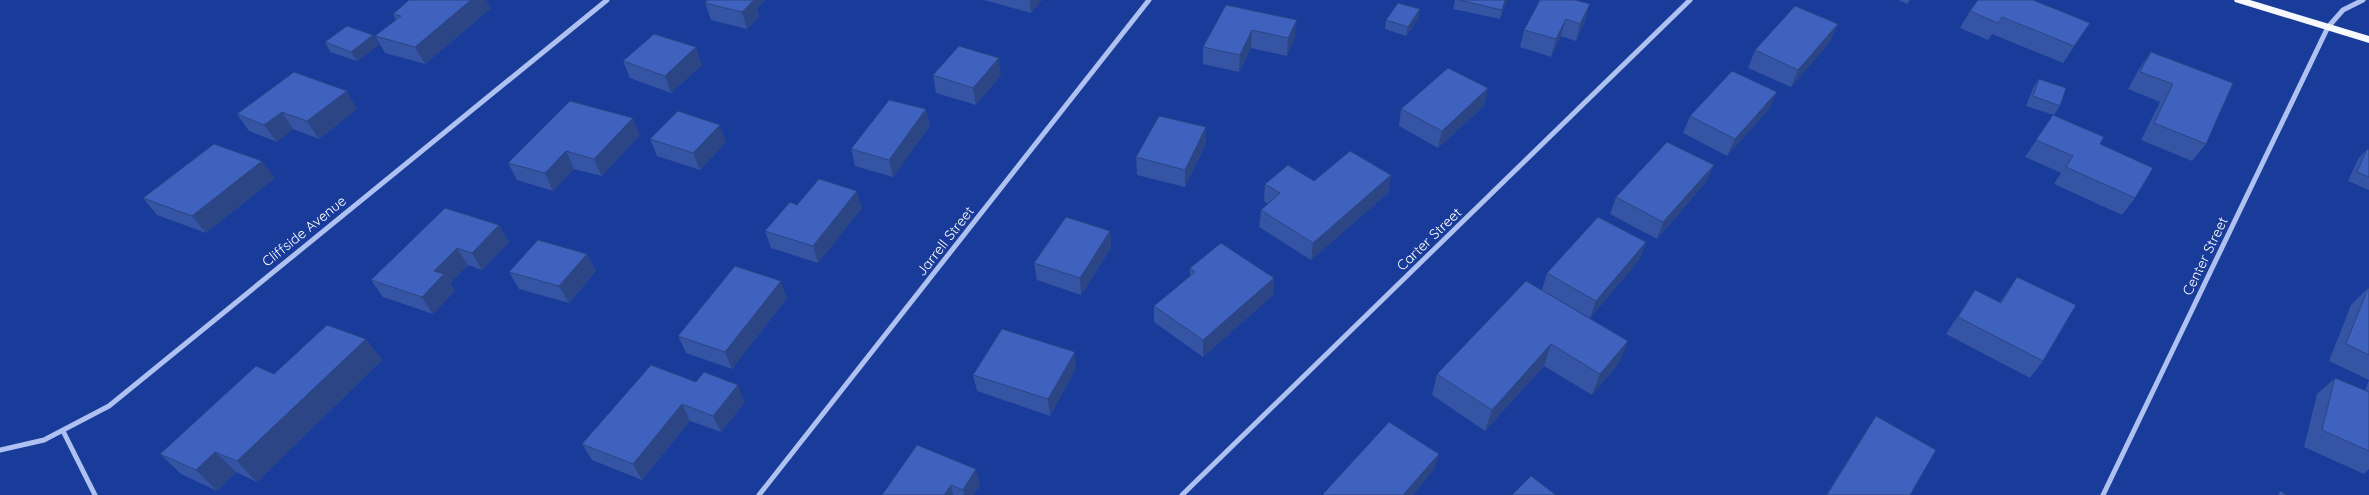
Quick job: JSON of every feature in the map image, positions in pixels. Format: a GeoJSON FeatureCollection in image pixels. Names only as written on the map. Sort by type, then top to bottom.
{"type":"FeatureCollection","features":[{"type":"Feature","properties":{"kind":"main road"},"geometry":{"type":"LineString","coordinates":[[2239,0],[2369,40]]}},
{"type":"Feature","properties":{"kind":"street","name":"Cliffside Avenue"},"geometry":{"type":"LineString","coordinates":[[0,450],[14,449],[64,433],[109,406],[607,0]]}},
{"type":"Feature","properties":{"kind":"street","name":"Jarrell Street"},"geometry":{"type":"LineString","coordinates":[[759,495],[1149,0]]}},
{"type":"Feature","properties":{"kind":"street","name":"Carter Street"},"geometry":{"type":"LineString","coordinates":[[1182,495],[1690,0]]}},
{"type":"Feature","properties":{"kind":"street","name":"Center Street"},"geometry":{"type":"LineString","coordinates":[[2103,495],[2328,27],[2343,10],[2362,0]]}},
{"type":"Feature","properties":{"kind":"street"},"geometry":{"type":"LineString","coordinates":[[64,433],[95,495]]}},
{"type":"Feature","properties":{"kind":"building"},"geometry":{"type":"Polygon","coordinates":[[[409,0],[471,0],[415,47],[375,36],[401,16],[393,14],[409,0]]]}},
{"type":"Feature","properties":{"kind":"building"},"geometry":{"type":"Polygon","coordinates":[[[708,0],[754,0],[742,12],[705,3],[708,0]]]}},
{"type":"Feature","properties":{"kind":"building"},"geometry":{"type":"Polygon","coordinates":[[[1459,0],[1505,0],[1502,10],[1459,0]]]}},
{"type":"Feature","properties":{"kind":"building"},"geometry":{"type":"Polygon","coordinates":[[[1540,0],[1575,0],[1590,4],[1580,24],[1566,19],[1556,39],[1524,30],[1540,0]]]}},
{"type":"Feature","properties":{"kind":"building"},"geometry":{"type":"Polygon","coordinates":[[[1978,0],[2033,0],[2090,23],[2074,46],[2002,17],[1998,23],[1970,11],[1978,0]]]}},
{"type":"Feature","properties":{"kind":"building"},"geometry":{"type":"Polygon","coordinates":[[[1398,3],[1420,9],[1408,27],[1386,20],[1398,3]]]}},
{"type":"Feature","properties":{"kind":"building"},"geometry":{"type":"Polygon","coordinates":[[[1226,5],[1297,20],[1288,38],[1252,30],[1240,55],[1203,47],[1226,5]]]}},
{"type":"Feature","properties":{"kind":"building"},"geometry":{"type":"Polygon","coordinates":[[[1795,6],[1838,24],[1798,70],[1755,50],[1795,6]]]}},
{"type":"Feature","properties":{"kind":"building"},"geometry":{"type":"Polygon","coordinates":[[[347,26],[373,35],[351,52],[325,42],[347,26]]]}},
{"type":"Feature","properties":{"kind":"building"},"geometry":{"type":"Polygon","coordinates":[[[654,34],[696,47],[665,76],[623,61],[654,34]]]}},
{"type":"Feature","properties":{"kind":"building"},"geometry":{"type":"Polygon","coordinates":[[[959,46],[999,58],[973,88],[933,75],[959,46]]]}},
{"type":"Feature","properties":{"kind":"building"},"geometry":{"type":"Polygon","coordinates":[[[2151,52],[2233,83],[2206,144],[2154,123],[2173,84],[2140,72],[2151,52]]]}},
{"type":"Feature","properties":{"kind":"building"},"geometry":{"type":"Polygon","coordinates":[[[1448,68],[1488,88],[1442,131],[1401,109],[1448,68]]]}},
{"type":"Feature","properties":{"kind":"building"},"geometry":{"type":"Polygon","coordinates":[[[1732,71],[1777,92],[1735,139],[1690,116],[1732,71]]]}},
{"type":"Feature","properties":{"kind":"building"},"geometry":{"type":"Polygon","coordinates":[[[294,72],[347,91],[307,121],[282,112],[264,125],[237,114],[294,72]]]}},
{"type":"Feature","properties":{"kind":"building"},"geometry":{"type":"Polygon","coordinates":[[[2039,79],[2066,88],[2060,106],[2033,96],[2039,79]]]}},
{"type":"Feature","properties":{"kind":"building"},"geometry":{"type":"Polygon","coordinates":[[[889,100],[926,109],[889,160],[851,149],[889,100]]]}},
{"type":"Feature","properties":{"kind":"building"},"geometry":{"type":"Polygon","coordinates":[[[570,101],[633,118],[594,159],[566,151],[545,173],[508,163],[570,101]]]}},
{"type":"Feature","properties":{"kind":"building"},"geometry":{"type":"Polygon","coordinates":[[[678,111],[720,125],[693,153],[650,139],[678,111]]]}},
{"type":"Feature","properties":{"kind":"building"},"geometry":{"type":"Polygon","coordinates":[[[2053,115],[2104,137],[2100,144],[2153,168],[2135,198],[2066,167],[2073,156],[2036,140],[2053,115]]]}},
{"type":"Feature","properties":{"kind":"building"},"geometry":{"type":"Polygon","coordinates":[[[1159,116],[1206,127],[1185,170],[1136,157],[1159,116]]]}},
{"type":"Feature","properties":{"kind":"building"},"geometry":{"type":"Polygon","coordinates":[[[1667,142],[1714,165],[1663,222],[1616,197],[1667,142]]]}},
{"type":"Feature","properties":{"kind":"building"},"geometry":{"type":"Polygon","coordinates":[[[214,144],[262,161],[192,216],[143,198],[214,144]]]}},
{"type":"Feature","properties":{"kind":"building"},"geometry":{"type":"Polygon","coordinates":[[[2367,149],[2369,150],[2369,177],[2357,172],[2367,149]]]}},
{"type":"Feature","properties":{"kind":"building"},"geometry":{"type":"Polygon","coordinates":[[[1350,151],[1391,175],[1313,243],[1261,210],[1280,193],[1265,184],[1288,165],[1314,181],[1350,151]]]}},
{"type":"Feature","properties":{"kind":"building"},"geometry":{"type":"Polygon","coordinates":[[[819,179],[857,191],[813,246],[765,231],[790,202],[797,205],[819,179]]]}},
{"type":"Feature","properties":{"kind":"building"},"geometry":{"type":"Polygon","coordinates":[[[445,208],[499,225],[472,253],[457,248],[434,271],[444,274],[422,297],[371,280],[445,208]]]}},
{"type":"Feature","properties":{"kind":"building"},"geometry":{"type":"Polygon","coordinates":[[[1066,217],[1110,231],[1080,278],[1034,263],[1066,217]]]}},
{"type":"Feature","properties":{"kind":"building"},"geometry":{"type":"Polygon","coordinates":[[[1598,217],[1646,242],[1596,301],[1547,273],[1598,217]]]}},
{"type":"Feature","properties":{"kind":"building"},"geometry":{"type":"Polygon","coordinates":[[[538,240],[587,254],[559,286],[509,272],[538,240]]]}},
{"type":"Feature","properties":{"kind":"building"},"geometry":{"type":"Polygon","coordinates":[[[1221,243],[1274,278],[1203,340],[1154,306],[1195,272],[1190,268],[1221,243]]]}},
{"type":"Feature","properties":{"kind":"building"},"geometry":{"type":"Polygon","coordinates":[[[735,266],[781,281],[725,352],[678,336],[735,266]]]}},
{"type":"Feature","properties":{"kind":"building"},"geometry":{"type":"Polygon","coordinates":[[[2017,277],[2076,305],[2043,361],[1958,317],[1975,290],[2001,303],[2017,277]]]}},
{"type":"Feature","properties":{"kind":"building"},"geometry":{"type":"Polygon","coordinates":[[[1526,281],[1628,341],[1600,374],[1551,344],[1492,410],[1437,374],[1526,281]]]}},
{"type":"Feature","properties":{"kind":"building"},"geometry":{"type":"Polygon","coordinates":[[[2369,289],[2369,355],[2346,344],[2369,289]]]}},
{"type":"Feature","properties":{"kind":"building"},"geometry":{"type":"Polygon","coordinates":[[[327,325],[366,339],[237,461],[215,452],[196,470],[160,454],[256,366],[274,374],[327,325]]]}},
{"type":"Feature","properties":{"kind":"building"},"geometry":{"type":"Polygon","coordinates":[[[1002,329],[1075,352],[1048,399],[973,375],[1002,329]]]}},
{"type":"Feature","properties":{"kind":"building"},"geometry":{"type":"Polygon","coordinates":[[[651,365],[696,382],[704,372],[738,385],[713,416],[682,404],[633,464],[582,444],[651,365]]]}},
{"type":"Feature","properties":{"kind":"building"},"geometry":{"type":"Polygon","coordinates":[[[2335,378],[2369,392],[2369,451],[2322,430],[2335,378]]]}},
{"type":"Feature","properties":{"kind":"building"},"geometry":{"type":"Polygon","coordinates":[[[1876,416],[1936,450],[1910,495],[1827,495],[1876,416]]]}},
{"type":"Feature","properties":{"kind":"building"},"geometry":{"type":"Polygon","coordinates":[[[1389,422],[1439,454],[1403,495],[1324,495],[1323,494],[1389,422]]]}},
{"type":"Feature","properties":{"kind":"building"},"geometry":{"type":"Polygon","coordinates":[[[917,445],[976,469],[963,490],[951,485],[944,495],[882,495],[917,445]]]}},
{"type":"Feature","properties":{"kind":"building"},"geometry":{"type":"Polygon","coordinates":[[[1531,476],[1556,495],[1512,495],[1531,476]]]}},
{"type":"Feature","properties":{"kind":"building"},"geometry":{"type":"Polygon","coordinates":[[[2280,491],[2287,495],[2278,495],[2280,491]]]}}]}
